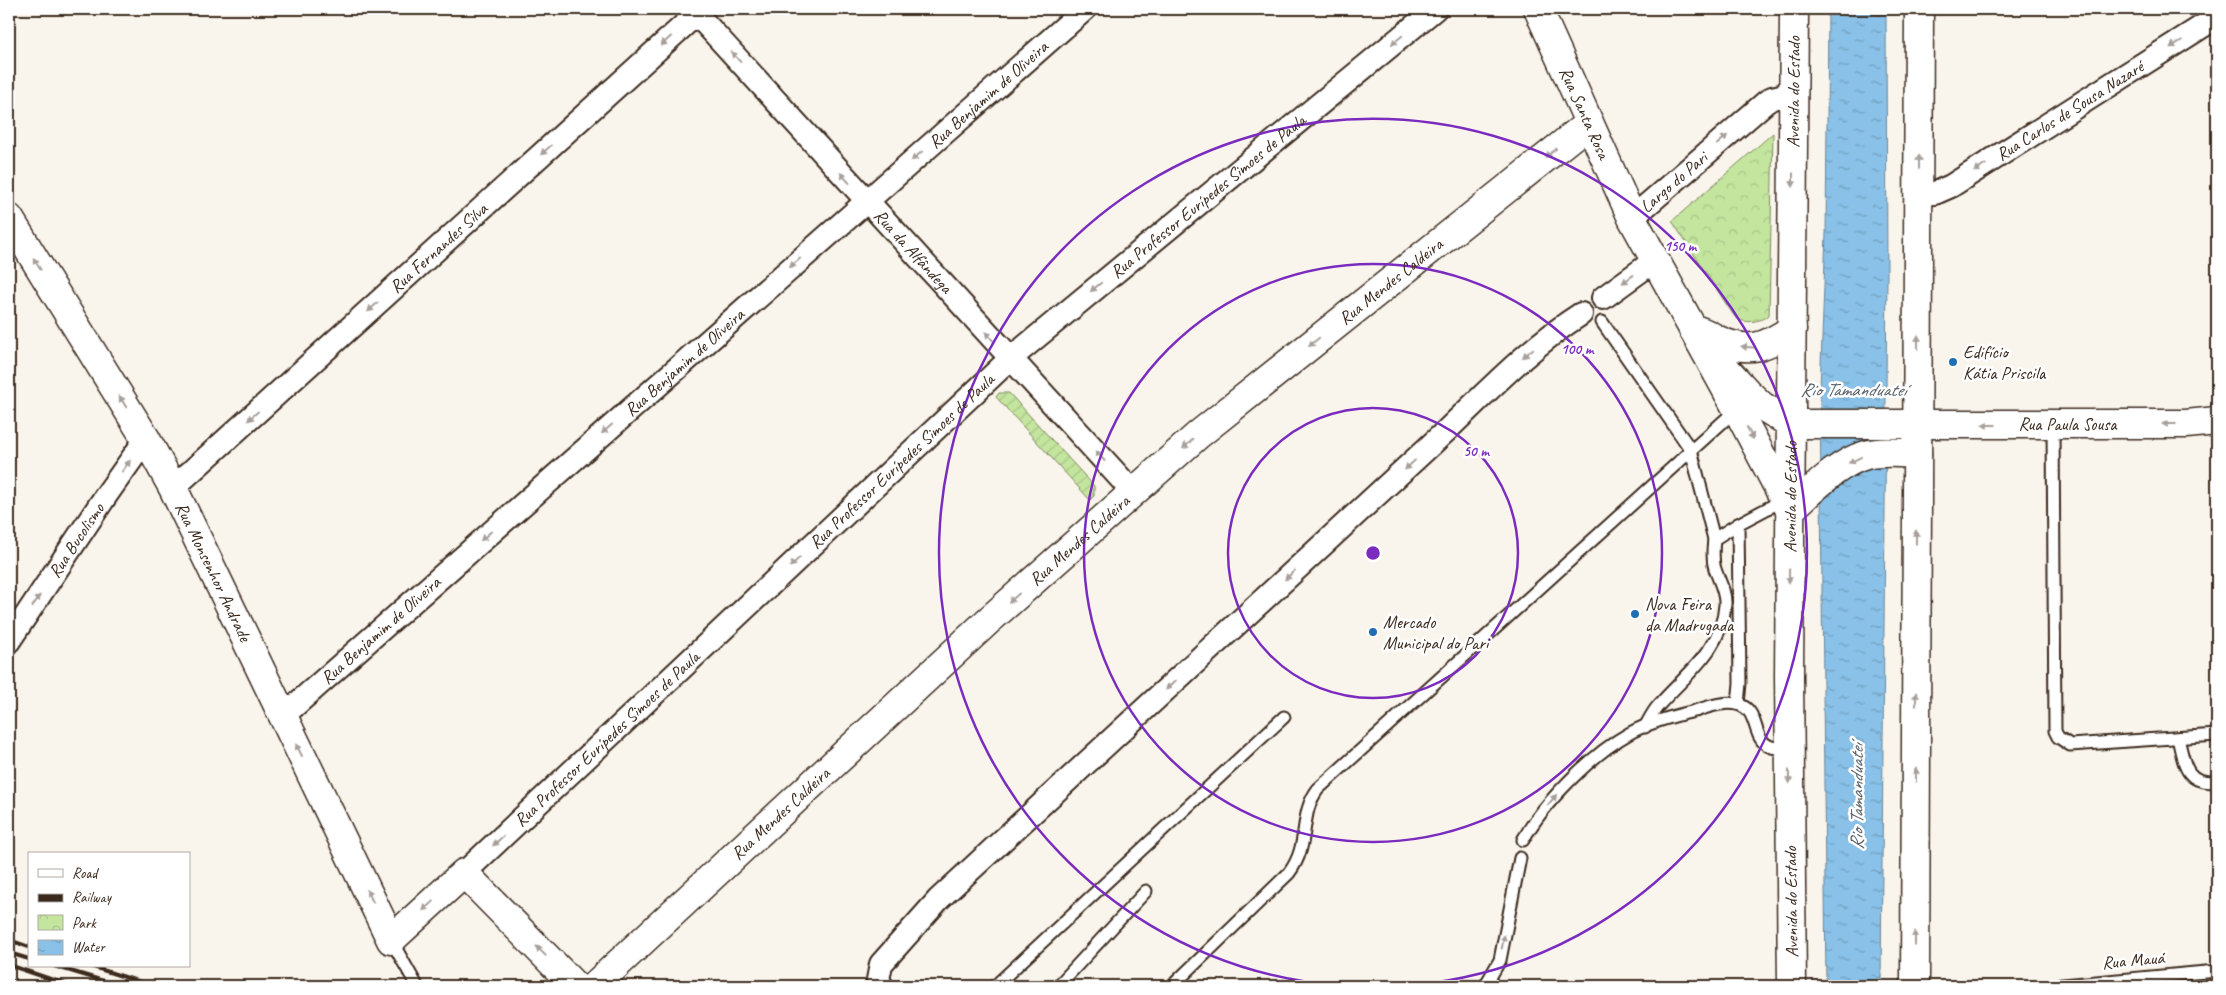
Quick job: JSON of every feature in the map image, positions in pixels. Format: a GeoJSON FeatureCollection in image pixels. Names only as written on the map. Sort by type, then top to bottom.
{"type":"FeatureCollection","features":[{"type":"Feature","properties":{"kind":"main road","name":"Rua Santa Rosa"},"geometry":{"type":"LineString","coordinates":[[1538,9],[1632,218]]}},
{"type":"Feature","properties":{"kind":"main road","name":"Avenida do Estado"},"geometry":{"type":"LineString","coordinates":[[1792,986],[1788,748],[1794,501],[1800,425],[1792,329],[1794,9]]}},
{"type":"Feature","properties":{"kind":"main road"},"geometry":{"type":"LineString","coordinates":[[1914,986],[1910,425],[1919,194],[1919,9]]}},
{"type":"Feature","properties":{"kind":"main road","name":"Rua Mendes Caldeira"},"geometry":{"type":"LineString","coordinates":[[594,986],[988,620],[1198,435],[1589,123]]}},
{"type":"Feature","properties":{"kind":"main road","name":"Rua Monsenhor Andrade"},"geometry":{"type":"LineString","coordinates":[[9,218],[146,439],[173,488],[391,940]]}},
{"type":"Feature","properties":{"kind":"main road","name":"Largo do Pari"},"geometry":{"type":"LineString","coordinates":[[1632,218],[1737,409],[1794,501]]}},
{"type":"Feature","properties":{"kind":"main road"},"geometry":{"type":"LineString","coordinates":[[1693,329],[1706,332],[1718,340],[1752,348],[1762,347],[1792,329]]}},
{"type":"Feature","properties":{"kind":"main road","name":"Largo do Pari"},"geometry":{"type":"LineString","coordinates":[[1693,329],[1709,341],[1726,369],[1762,406],[1800,425]]}},
{"type":"Feature","properties":{"kind":"main road","name":"Rua Paula Sousa"},"geometry":{"type":"LineString","coordinates":[[1910,425],[2186,424],[2217,421]]}},
{"type":"Feature","properties":{"kind":"main road"},"geometry":{"type":"LineString","coordinates":[[1800,425],[1910,425]]}},
{"type":"Feature","properties":{"kind":"main road"},"geometry":{"type":"LineString","coordinates":[[1794,501],[1850,462],[1874,454],[1910,454]]}},
{"type":"Feature","properties":{"kind":"main road"},"geometry":{"type":"LineString","coordinates":[[464,873],[575,986]]}},
{"type":"Feature","properties":{"kind":"main road","name":"Rua Professor Eurípedes Simoes de Paula"},"geometry":{"type":"LineString","coordinates":[[391,940],[464,873]]}},
{"type":"Feature","properties":{"kind":"street","name":"Rua Benjamim de Oliveira"},"geometry":{"type":"LineString","coordinates":[[283,716],[866,200],[1085,9]]}},
{"type":"Feature","properties":{"kind":"street","name":"Rua Professor Eurípedes Simoes de Paula"},"geometry":{"type":"LineString","coordinates":[[464,873],[1010,359],[1435,9]]}},
{"type":"Feature","properties":{"kind":"street","name":"Rua da Alfândega"},"geometry":{"type":"LineString","coordinates":[[697,10],[866,200],[1133,492]]}},
{"type":"Feature","properties":{"kind":"street","name":"Rua Fernandes Silva"},"geometry":{"type":"LineString","coordinates":[[173,488],[697,10]]}},
{"type":"Feature","properties":{"kind":"street","name":"Rua Carlos de Sousa Nazaré"},"geometry":{"type":"LineString","coordinates":[[1919,194],[1935,193],[1951,186],[2217,18]]}},
{"type":"Feature","properties":{"kind":"street","name":"Largo do Pari"},"geometry":{"type":"LineString","coordinates":[[1632,218],[1766,102],[1772,98],[1794,92]]}},
{"type":"Feature","properties":{"kind":"street"},"geometry":{"type":"LineString","coordinates":[[1603,298],[1654,261]]}},
{"type":"Feature","properties":{"kind":"street"},"geometry":{"type":"LineString","coordinates":[[877,984],[881,964],[939,899],[1447,430],[1520,360],[1555,331],[1581,314]]}},
{"type":"Feature","properties":{"kind":"street","name":"Rua Bucolismo"},"geometry":{"type":"LineString","coordinates":[[9,642],[107,494],[146,439]]}},
{"type":"Feature","properties":{"kind":"lane"},"geometry":{"type":"LineString","coordinates":[[1602,322],[1691,450],[1714,539],[1712,552],[1715,569],[1726,602],[1721,629],[1712,647],[1684,681],[1658,705],[1645,727]]}},
{"type":"Feature","properties":{"kind":"lane"},"geometry":{"type":"LineString","coordinates":[[1172,986],[1282,880],[1296,864],[1305,835],[1310,800],[1318,789],[1737,409]]}},
{"type":"Feature","properties":{"kind":"lane"},"geometry":{"type":"LineString","coordinates":[[2053,425],[2055,731],[2058,737],[2070,745],[2217,735]]}},
{"type":"Feature","properties":{"kind":"lane"},"geometry":{"type":"LineString","coordinates":[[1714,539],[1738,524],[1794,501]]}},
{"type":"Feature","properties":{"kind":"lane"},"geometry":{"type":"LineString","coordinates":[[1738,524],[1740,674],[1738,704]]}},
{"type":"Feature","properties":{"kind":"lane"},"geometry":{"type":"LineString","coordinates":[[1523,840],[1553,798],[1605,749],[1631,732],[1668,718],[1712,706],[1738,704],[1752,715],[1764,743],[1769,746],[1788,748]]}},
{"type":"Feature","properties":{"kind":"lane"},"geometry":{"type":"LineString","coordinates":[[994,986],[1284,717]]}},
{"type":"Feature","properties":{"kind":"lane"},"geometry":{"type":"LineString","coordinates":[[2178,738],[2184,764],[2190,775],[2199,780],[2217,781]]}},
{"type":"Feature","properties":{"kind":"lane"},"geometry":{"type":"LineString","coordinates":[[1485,986],[1500,960],[1520,858]]}},
{"type":"Feature","properties":{"kind":"lane"},"geometry":{"type":"LineString","coordinates":[[1058,986],[1146,891]]}},
{"type":"Feature","properties":{"kind":"lane"},"geometry":{"type":"LineString","coordinates":[[391,940],[417,986]]}},
{"type":"Feature","properties":{"kind":"lane","name":"Rua Mauá"},"geometry":{"type":"LineString","coordinates":[[2052,986],[2217,971]]}},
{"type":"Feature","properties":{"kind":"green space"},"geometry":{"type":"Polygon","coordinates":[[[1773,133],[1769,315],[1757,321],[1742,321],[1734,316],[1672,221],[1773,133]]]}},
{"type":"Feature","properties":{"kind":"green space"},"geometry":{"type":"Polygon","coordinates":[[[999,393],[1009,393],[1094,486],[1094,496],[1090,500],[996,397],[999,393]]]}},
{"type":"Feature","properties":{"kind":"water","name":"Rio Tamanduateí"},"geometry":{"type":"Polygon","coordinates":[[[1828,9],[1886,9],[1887,273],[1881,986],[1826,986],[1820,390],[1826,233],[1828,9]]]}},
{"type":"Feature","properties":{"kind":"railway"},"geometry":{"type":"LineString","coordinates":[[9,940],[28,947]]}},
{"type":"Feature","properties":{"kind":"railway"},"geometry":{"type":"LineString","coordinates":[[9,953],[28,959]]}},
{"type":"Feature","properties":{"kind":"railway"},"geometry":{"type":"LineString","coordinates":[[9,965],[71,986]]}},
{"type":"Feature","properties":{"kind":"railway"},"geometry":{"type":"LineString","coordinates":[[61,968],[120,986]]}},
{"type":"Feature","properties":{"kind":"railway"},"geometry":{"type":"LineString","coordinates":[[96,968],[153,986]]}},
{"type":"Feature","properties":{"kind":"railway"},"geometry":{"type":"LineString","coordinates":[[9,980],[29,986]]}},
{"type":"Feature","properties":{"kind":"place","name":"Edifício Kátia Priscila"},"geometry":{"type":"Point","coordinates":[1953,362]}},
{"type":"Feature","properties":{"kind":"place","name":"Nova Feira da Madrugada"},"geometry":{"type":"Point","coordinates":[1635,614]}},
{"type":"Feature","properties":{"kind":"place","name":"Mercado Municipal do Pari"},"geometry":{"type":"Point","coordinates":[1373,632]}}]}
